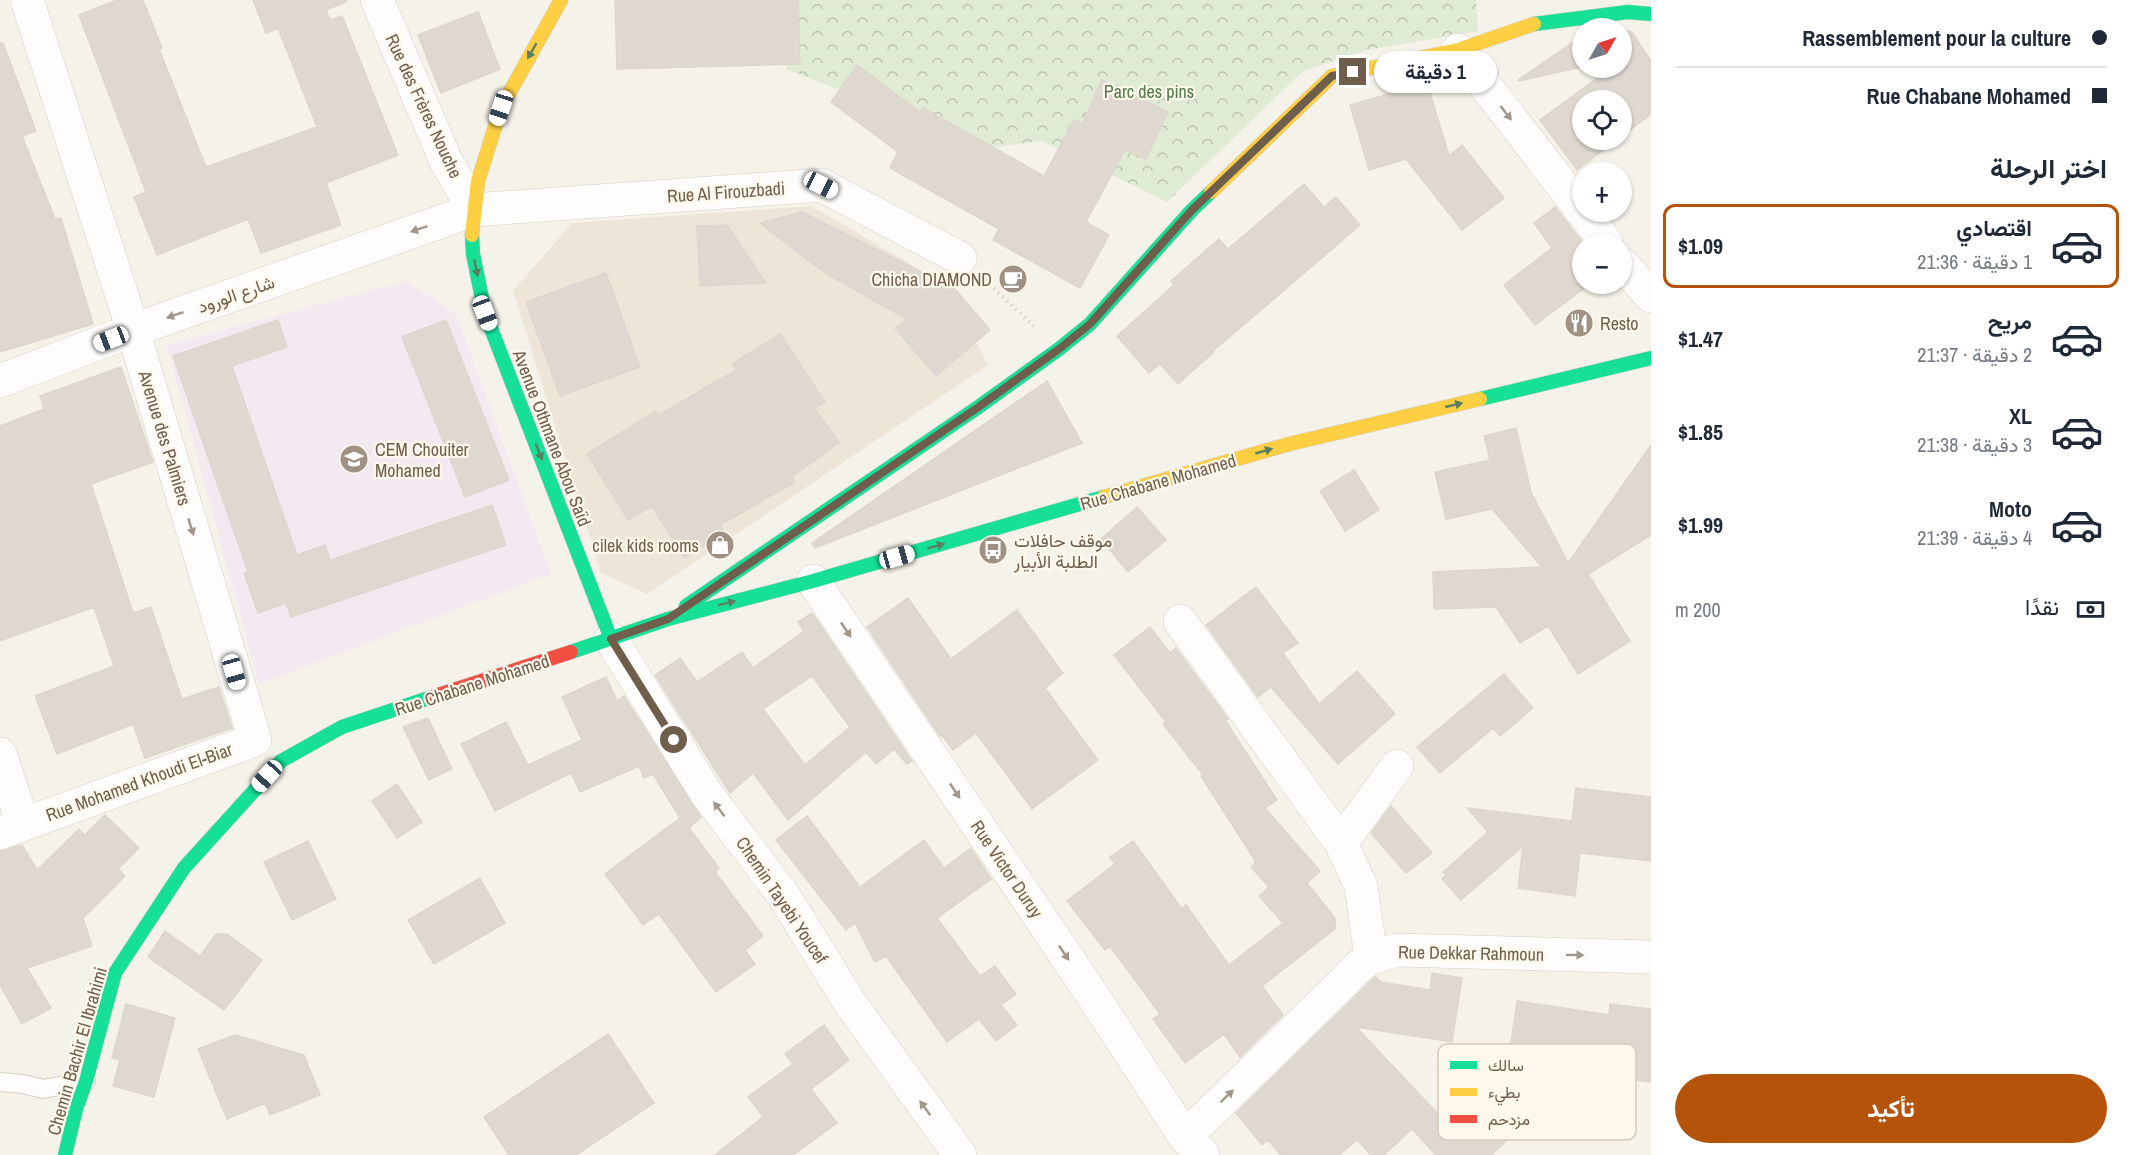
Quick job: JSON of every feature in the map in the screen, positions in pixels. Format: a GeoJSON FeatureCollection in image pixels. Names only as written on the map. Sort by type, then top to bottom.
{"type":"FeatureCollection","features":[{"type":"Feature","properties":{"kind":"main road","name":"Avenue Othmane Abou Saïd"},"geometry":{"type":"LineString","coordinates":[[561,0],[501,108],[478,181],[471,232],[485,313],[611,639]]}},
{"type":"Feature","properties":{"kind":"main road","name":"Rue Chabane Mohamed"},"geometry":{"type":"LineString","coordinates":[[668,619],[977,408],[1090,324],[1192,210],[1332,76],[1458,50],[1540,22],[1628,12],[1651,14]]}},
{"type":"Feature","properties":{"kind":"main road","name":"Rue Chabane Mohamed"},"geometry":{"type":"LineString","coordinates":[[281,760],[342,727],[668,619],[813,581],[1289,444],[1651,358]]}},
{"type":"Feature","properties":{"kind":"main road","name":"Chemin Bachir El Ibrahimi"},"geometry":{"type":"LineString","coordinates":[[65,1155],[115,973],[184,868],[281,760]]}},
{"type":"Feature","properties":{"kind":"street","name":"Avenue des Palmiers"},"geometry":{"type":"LineString","coordinates":[[27,0],[133,330],[255,740]]}},
{"type":"Feature","properties":{"kind":"street","name":"Rue des Frères Nouche"},"geometry":{"type":"LineString","coordinates":[[377,0],[446,161],[474,210]]}},
{"type":"Feature","properties":{"kind":"street"},"geometry":{"type":"LineString","coordinates":[[1458,50],[1572,197]]}},
{"type":"Feature","properties":{"kind":"street","name":"Rue Al Firouzbadi"},"geometry":{"type":"LineString","coordinates":[[474,210],[821,185],[960,258]]}},
{"type":"Feature","properties":{"kind":"street","name":"شارع الورود"},"geometry":{"type":"LineString","coordinates":[[0,381],[133,330],[474,210]]}},
{"type":"Feature","properties":{"kind":"street"},"geometry":{"type":"LineString","coordinates":[[1632,275],[1651,296]]}},
{"type":"Feature","properties":{"kind":"street","name":"Rue Victor Duruy"},"geometry":{"type":"LineString","coordinates":[[813,581],[1194,1146]]}},
{"type":"Feature","properties":{"kind":"street"},"geometry":{"type":"LineString","coordinates":[[1180,621],[1341,843],[1361,886],[1371,957]]}},
{"type":"Feature","properties":{"kind":"street","name":"Chemin Tayebi Youcef"},"geometry":{"type":"LineString","coordinates":[[611,639],[706,792],[784,896],[850,1003],[960,1155]]}},
{"type":"Feature","properties":{"kind":"street"},"geometry":{"type":"LineString","coordinates":[[255,740],[281,760]]}},
{"type":"Feature","properties":{"kind":"street","name":"Rue Mohamed Khoudi El-Biar"},"geometry":{"type":"LineString","coordinates":[[11,829],[255,740]]}},
{"type":"Feature","properties":{"kind":"street"},"geometry":{"type":"LineString","coordinates":[[0,754],[11,829]]}},
{"type":"Feature","properties":{"kind":"street"},"geometry":{"type":"LineString","coordinates":[[1341,843],[1397,766]]}},
{"type":"Feature","properties":{"kind":"street","name":"Rue Dekkar Rahmoun"},"geometry":{"type":"LineString","coordinates":[[1194,1146],[1354,970],[1371,957],[1397,950],[1651,957]]}},
{"type":"Feature","properties":{"kind":"lane"},"geometry":{"type":"LineString","coordinates":[[0,1083],[22,1084],[44,1089],[86,1081]]}},
{"type":"Feature","properties":{"kind":"path"},"geometry":{"type":"LineString","coordinates":[[960,258],[1059,349]]}},
{"type":"Feature","properties":{"kind":"shaded area"},"geometry":{"type":"Polygon","coordinates":[[[812,206],[946,285],[988,365],[647,594],[601,573],[513,291],[572,223],[812,206]]]}},
{"type":"Feature","properties":{"kind":"shaded area","name":"CEM Chouiter Mohamed"},"geometry":{"type":"Polygon","coordinates":[[[406,281],[456,314],[551,574],[259,684],[167,345],[406,281]]]}},
{"type":"Feature","properties":{"kind":"green space","name":"Parc des pins"},"geometry":{"type":"Polygon","coordinates":[[[796,0],[1476,0],[1478,31],[1367,50],[1303,71],[1167,202],[1042,141],[993,147],[908,105],[853,95],[786,69],[799,28],[796,0]]]}},
{"type":"Feature","properties":{"kind":"building"},"geometry":{"type":"Polygon","coordinates":[[[117,0],[143,0],[162,48],[159,49],[206,167],[317,127],[278,28],[266,33],[253,0],[346,0],[326,10],[330,20],[342,16],[398,155],[326,183],[341,225],[261,253],[248,219],[157,255],[134,197],[146,192],[79,15],[117,0]]]}},
{"type":"Feature","properties":{"kind":"building"},"geometry":{"type":"Polygon","coordinates":[[[615,0],[798,0],[800,64],[617,69],[615,0]]]}},
{"type":"Feature","properties":{"kind":"building"},"geometry":{"type":"Polygon","coordinates":[[[478,12],[500,69],[441,93],[418,35],[478,12]]]}},
{"type":"Feature","properties":{"kind":"building"},"geometry":{"type":"Polygon","coordinates":[[[1632,32],[1651,61],[1651,114],[1632,128],[1632,90],[1581,90],[1597,78],[1632,78],[1632,32]]]}},
{"type":"Feature","properties":{"kind":"building"},"geometry":{"type":"Polygon","coordinates":[[[0,43],[3,43],[36,131],[22,136],[55,219],[61,218],[93,324],[0,352],[0,43]]]}},
{"type":"Feature","properties":{"kind":"building"},"geometry":{"type":"Polygon","coordinates":[[[1572,43],[1572,69],[1518,80],[1572,43]]]}},
{"type":"Feature","properties":{"kind":"building"},"geometry":{"type":"Polygon","coordinates":[[[857,65],[920,112],[923,108],[1044,176],[1074,120],[1082,124],[1102,80],[1168,112],[1146,159],[1125,150],[1086,222],[1109,235],[1080,288],[993,240],[999,229],[890,168],[898,152],[831,102],[857,65]]]}},
{"type":"Feature","properties":{"kind":"building"},"geometry":{"type":"Polygon","coordinates":[[[1427,83],[1449,156],[1462,145],[1504,198],[1462,230],[1406,159],[1369,170],[1350,105],[1427,83]]]}},
{"type":"Feature","properties":{"kind":"building"},"geometry":{"type":"Polygon","coordinates":[[[1572,97],[1572,150],[1604,150],[1588,162],[1572,163],[1540,120],[1572,97]]]}},
{"type":"Feature","properties":{"kind":"building"},"geometry":{"type":"Polygon","coordinates":[[[1304,184],[1324,207],[1336,197],[1360,225],[1213,351],[1178,384],[1160,364],[1149,373],[1117,336],[1174,285],[1171,281],[1219,239],[1228,249],[1304,184]]]}},
{"type":"Feature","properties":{"kind":"building"},"geometry":{"type":"Polygon","coordinates":[[[1555,207],[1576,234],[1572,234],[1572,294],[1577,294],[1535,325],[1504,285],[1552,248],[1534,223],[1555,207]]]}},
{"type":"Feature","properties":{"kind":"building"},"geometry":{"type":"Polygon","coordinates":[[[802,212],[954,288],[990,330],[936,376],[895,328],[907,319],[843,283],[846,280],[839,281],[822,271],[760,223],[802,212]]]}},
{"type":"Feature","properties":{"kind":"building"},"geometry":{"type":"Polygon","coordinates":[[[727,225],[766,283],[700,286],[697,226],[727,225]]]}},
{"type":"Feature","properties":{"kind":"building"},"geometry":{"type":"Polygon","coordinates":[[[606,273],[640,367],[560,396],[526,302],[606,273]]]}},
{"type":"Feature","properties":{"kind":"building"},"geometry":{"type":"Polygon","coordinates":[[[278,320],[287,347],[232,366],[297,555],[325,545],[330,560],[492,505],[506,545],[291,617],[286,603],[258,613],[244,573],[248,572],[173,356],[278,320]]]}},
{"type":"Feature","properties":{"kind":"building"},"geometry":{"type":"Polygon","coordinates":[[[446,320],[509,480],[465,497],[402,337],[446,320]]]}},
{"type":"Feature","properties":{"kind":"building"},"geometry":{"type":"Polygon","coordinates":[[[780,334],[825,402],[815,409],[839,442],[792,477],[795,482],[720,525],[725,533],[684,558],[652,506],[628,520],[587,454],[656,411],[657,416],[736,370],[732,364],[780,334]]]}},
{"type":"Feature","properties":{"kind":"building"},"geometry":{"type":"Polygon","coordinates":[[[121,367],[153,462],[91,484],[133,613],[151,607],[182,699],[219,687],[232,728],[145,758],[133,724],[57,754],[35,696],[114,666],[94,607],[0,641],[0,426],[44,409],[40,396],[121,367]]]}},
{"type":"Feature","properties":{"kind":"building"},"geometry":{"type":"Polygon","coordinates":[[[1047,381],[1082,443],[815,548],[812,543],[1047,381]]]}},
{"type":"Feature","properties":{"kind":"building"},"geometry":{"type":"Polygon","coordinates":[[[1516,428],[1531,492],[1568,563],[1651,445],[1651,535],[1588,574],[1630,641],[1578,674],[1548,626],[1520,643],[1496,607],[1434,609],[1433,572],[1542,567],[1492,509],[1446,519],[1435,472],[1490,460],[1484,436],[1516,428]]]}},
{"type":"Feature","properties":{"kind":"building"},"geometry":{"type":"Polygon","coordinates":[[[1354,470],[1379,510],[1345,531],[1320,491],[1354,470]]]}},
{"type":"Feature","properties":{"kind":"building"},"geometry":{"type":"Polygon","coordinates":[[[1137,507],[1166,540],[1128,572],[1101,539],[1137,507]]]}},
{"type":"Feature","properties":{"kind":"building"},"geometry":{"type":"Polygon","coordinates":[[[1256,587],[1298,643],[1283,653],[1319,704],[1357,671],[1395,714],[1338,764],[1271,687],[1258,697],[1206,625],[1256,587]]]}},
{"type":"Feature","properties":{"kind":"building"},"geometry":{"type":"Polygon","coordinates":[[[908,598],[951,659],[1017,610],[1063,673],[1045,688],[1098,760],[1032,809],[976,733],[953,750],[942,735],[940,736],[867,627],[908,598]]]}},
{"type":"Feature","properties":{"kind":"building"},"geometry":{"type":"Polygon","coordinates":[[[812,613],[912,761],[907,764],[894,749],[876,764],[866,752],[788,820],[753,773],[730,793],[655,675],[680,658],[697,682],[742,652],[753,668],[804,631],[798,622],[812,613]],[[812,676],[763,709],[805,765],[850,727],[812,676]]]}},
{"type":"Feature","properties":{"kind":"building"},"geometry":{"type":"Polygon","coordinates":[[[1150,627],[1170,653],[1176,648],[1228,719],[1225,720],[1277,800],[1265,808],[1320,871],[1307,883],[1335,918],[1335,929],[1262,986],[1283,1015],[1240,1057],[1224,1034],[1185,1063],[1153,1019],[1160,1014],[1110,946],[1105,950],[1067,901],[1115,864],[1110,857],[1133,841],[1182,909],[1186,905],[1229,965],[1283,923],[1259,896],[1269,887],[1251,867],[1256,862],[1201,776],[1203,775],[1163,724],[1166,722],[1114,655],[1150,627]]]}},
{"type":"Feature","properties":{"kind":"building"},"geometry":{"type":"Polygon","coordinates":[[[1504,674],[1533,708],[1500,736],[1493,728],[1440,773],[1417,747],[1504,674]]]}},
{"type":"Feature","properties":{"kind":"building"},"geometry":{"type":"Polygon","coordinates":[[[606,677],[617,701],[624,696],[701,817],[689,828],[719,868],[715,872],[763,936],[745,950],[755,964],[716,992],[659,914],[643,925],[605,874],[680,818],[653,774],[644,778],[639,766],[580,792],[571,773],[495,811],[461,744],[506,722],[528,765],[582,740],[562,697],[606,677]]]}},
{"type":"Feature","properties":{"kind":"building"},"geometry":{"type":"Polygon","coordinates":[[[428,718],[452,769],[429,780],[403,727],[428,718]]]}},
{"type":"Feature","properties":{"kind":"building"},"geometry":{"type":"Polygon","coordinates":[[[397,784],[422,822],[397,838],[372,801],[397,784]]]}},
{"type":"Feature","properties":{"kind":"building"},"geometry":{"type":"Polygon","coordinates":[[[1576,788],[1651,797],[1651,861],[1580,853],[1575,896],[1518,888],[1523,846],[1461,900],[1442,879],[1446,875],[1443,872],[1488,832],[1467,808],[1572,821],[1576,788]]]}},
{"type":"Feature","properties":{"kind":"building"},"geometry":{"type":"Polygon","coordinates":[[[1391,806],[1432,853],[1406,873],[1371,833],[1391,806]]]}},
{"type":"Feature","properties":{"kind":"building"},"geometry":{"type":"Polygon","coordinates":[[[105,815],[139,848],[118,869],[125,876],[83,918],[92,946],[27,968],[51,1008],[22,1024],[0,985],[0,851],[22,845],[37,870],[79,829],[85,835],[105,815]]]}},
{"type":"Feature","properties":{"kind":"building"},"geometry":{"type":"Polygon","coordinates":[[[807,816],[860,887],[924,840],[944,868],[971,848],[991,879],[937,918],[980,976],[995,966],[1016,994],[1001,1005],[1017,1025],[996,1041],[979,1019],[947,1042],[886,956],[875,962],[855,923],[846,930],[776,840],[807,816]]]}},
{"type":"Feature","properties":{"kind":"building"},"geometry":{"type":"Polygon","coordinates":[[[308,841],[336,899],[292,920],[264,862],[308,841]]]}},
{"type":"Feature","properties":{"kind":"building"},"geometry":{"type":"Polygon","coordinates":[[[480,878],[505,923],[434,964],[408,920],[480,878]]]}},
{"type":"Feature","properties":{"kind":"building"},"geometry":{"type":"Polygon","coordinates":[[[165,931],[200,956],[216,934],[227,934],[262,960],[224,1010],[148,957],[165,931]]]}},
{"type":"Feature","properties":{"kind":"building"},"geometry":{"type":"Polygon","coordinates":[[[1432,973],[1462,978],[1452,1042],[1356,1027],[1438,1114],[1438,1140],[1507,1140],[1491,1155],[1436,1155],[1412,1129],[1384,1155],[1371,1155],[1357,1140],[1339,1155],[1281,1155],[1268,1140],[1262,1145],[1236,1113],[1376,977],[1381,982],[1430,990],[1432,973]]]}},
{"type":"Feature","properties":{"kind":"building"},"geometry":{"type":"Polygon","coordinates":[[[1517,1001],[1609,1015],[1610,1004],[1651,1009],[1651,1082],[1636,1080],[1636,1044],[1511,1044],[1517,1001]]]}},
{"type":"Feature","properties":{"kind":"building"},"geometry":{"type":"Polygon","coordinates":[[[126,1004],[175,1018],[154,1097],[113,1086],[120,1060],[112,1058],[126,1004]]]}},
{"type":"Feature","properties":{"kind":"building"},"geometry":{"type":"Polygon","coordinates":[[[824,1025],[849,1060],[811,1089],[837,1123],[793,1155],[715,1155],[763,1117],[748,1097],[793,1064],[785,1054],[824,1025]]]}},
{"type":"Feature","properties":{"kind":"building"},"geometry":{"type":"Polygon","coordinates":[[[608,1034],[654,1103],[576,1155],[509,1155],[484,1117],[608,1034]]]}},
{"type":"Feature","properties":{"kind":"building"},"geometry":{"type":"Polygon","coordinates":[[[235,1035],[304,1055],[320,1095],[270,1115],[265,1103],[227,1119],[198,1049],[235,1035]]]}},
{"type":"Feature","properties":{"kind":"traffic: fast"},"geometry":{"type":"LineString","coordinates":[[1534,24],[1628,12],[1651,14]]}},
{"type":"Feature","properties":{"kind":"traffic: fast"},"geometry":{"type":"LineString","coordinates":[[686,606],[977,408],[1059,349],[1090,324],[1192,210],[1211,192]]}},
{"type":"Feature","properties":{"kind":"traffic: fast"},"geometry":{"type":"LineString","coordinates":[[472,235],[473,254],[485,313],[611,639]]}},
{"type":"Feature","properties":{"kind":"traffic: fast"},"geometry":{"type":"LineString","coordinates":[[1480,399],[1651,358]]}},
{"type":"Feature","properties":{"kind":"traffic: fast"},"geometry":{"type":"LineString","coordinates":[[571,652],[668,619],[813,581],[1104,497]]}},
{"type":"Feature","properties":{"kind":"traffic: fast"},"geometry":{"type":"LineString","coordinates":[[65,1155],[115,973],[184,868],[281,761],[342,727],[435,696]]}},
{"type":"Feature","properties":{"kind":"traffic: slow"},"geometry":{"type":"LineString","coordinates":[[472,235],[478,181],[501,108],[561,0]]}},
{"type":"Feature","properties":{"kind":"traffic: slow"},"geometry":{"type":"LineString","coordinates":[[1211,192],[1332,76],[1458,50],[1534,24]]}},
{"type":"Feature","properties":{"kind":"traffic: slow"},"geometry":{"type":"LineString","coordinates":[[1104,497],[1289,444],[1480,399]]}},
{"type":"Feature","properties":{"kind":"traffic: jam"},"geometry":{"type":"LineString","coordinates":[[435,696],[571,652]]}},
{"type":"Feature","properties":{"kind":"place","name":"Chicha DIAMOND"},"geometry":{"type":"Point","coordinates":[1013,279]}},
{"type":"Feature","properties":{"kind":"place","name":"Resto"},"geometry":{"type":"Point","coordinates":[1579,323]}},
{"type":"Feature","properties":{"kind":"place","name":"CEM Chouiter Mohamed"},"geometry":{"type":"Point","coordinates":[354,459]}},
{"type":"Feature","properties":{"kind":"place","name":"cilek kids rooms"},"geometry":{"type":"Point","coordinates":[720,545]}},
{"type":"Feature","properties":{"kind":"place","name":"موقف حافلات الطلبة الأبيار"},"geometry":{"type":"Point","coordinates":[993,550]}},
{"type":"Feature","properties":{"kind":"route"},"geometry":{"type":"LineString","coordinates":[[674,740],[611,639],[668,619],[977,408],[1059,349],[1090,324],[1192,210],[1332,76],[1353,72]]}}]}
